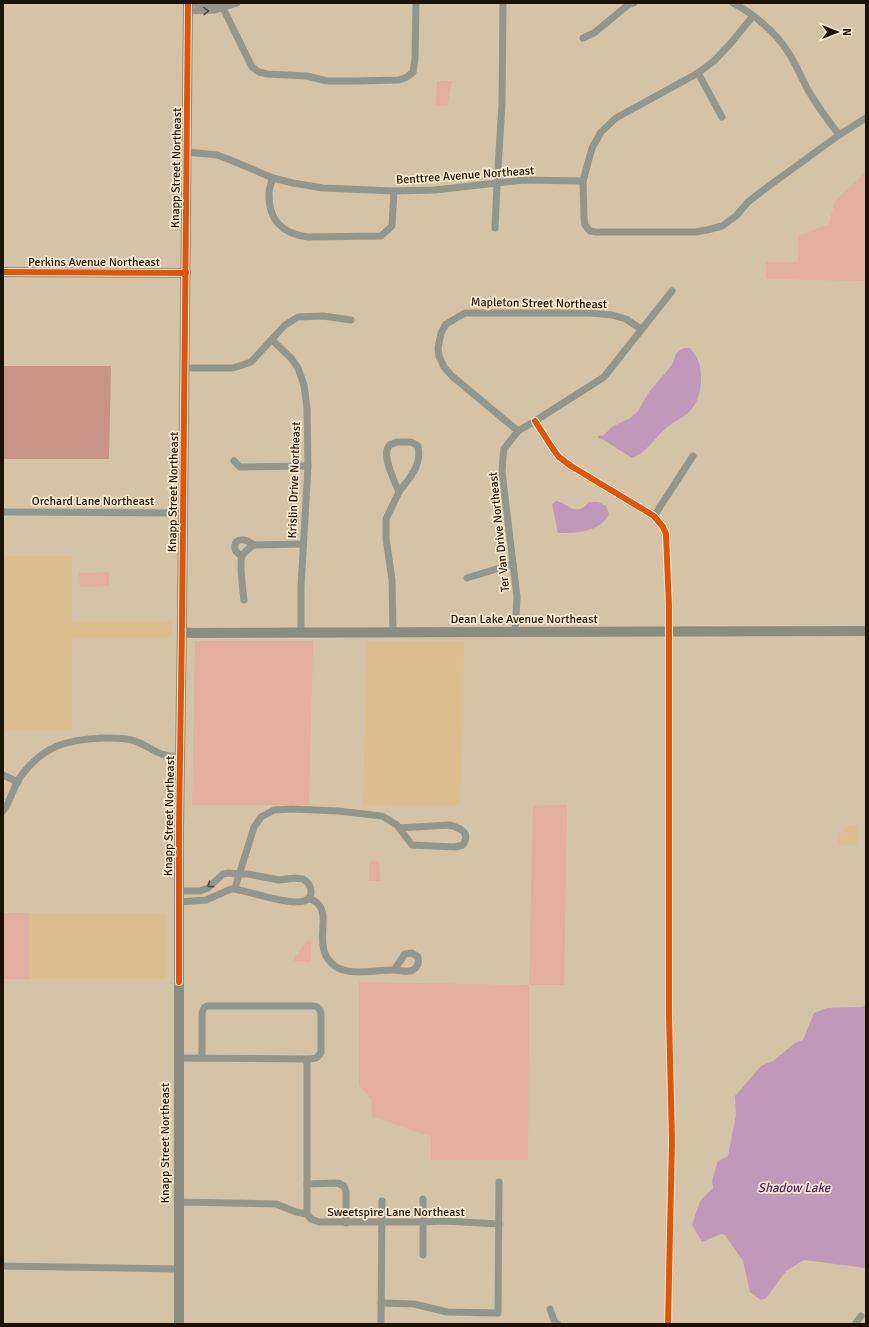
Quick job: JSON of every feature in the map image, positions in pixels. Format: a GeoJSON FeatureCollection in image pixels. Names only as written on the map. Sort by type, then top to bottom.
{"type":"FeatureCollection","features":[{"type":"Feature","properties":{"kind":"main road","name":"Knapp Street Northeast"},"geometry":{"type":"LineString","coordinates":[[179,1324],[179,890],[188,7]]}},
{"type":"Feature","properties":{"kind":"main road","name":"Perkins Avenue Northeast"},"geometry":{"type":"LineString","coordinates":[[3,272],[186,273]]}},
{"type":"Feature","properties":{"kind":"main road","name":"Dean Lake Avenue Northeast"},"geometry":{"type":"LineString","coordinates":[[182,632],[668,632],[866,630]]}},
{"type":"Feature","properties":{"kind":"street"},"geometry":{"type":"LineString","coordinates":[[188,7],[215,10],[237,3]]}},
{"type":"Feature","properties":{"kind":"street"},"geometry":{"type":"LineString","coordinates":[[223,8],[252,67],[259,72],[267,74],[307,76],[327,81],[355,82],[399,80],[407,77],[413,72],[416,59],[416,3]]}},
{"type":"Feature","properties":{"kind":"street"},"geometry":{"type":"LineString","coordinates":[[495,228],[502,104],[503,3]]}},
{"type":"Feature","properties":{"kind":"street"},"geometry":{"type":"LineString","coordinates":[[583,38],[594,33],[628,5],[634,3]]}},
{"type":"Feature","properties":{"kind":"street"},"geometry":{"type":"LineString","coordinates":[[734,3],[768,28],[788,51],[815,102],[839,136]]}},
{"type":"Feature","properties":{"kind":"street"},"geometry":{"type":"LineString","coordinates":[[753,16],[714,62],[698,73],[616,118],[601,132],[592,148],[583,181],[584,218],[585,225],[590,231],[696,232],[722,226],[736,216],[748,202],[762,191],[866,118]]}},
{"type":"Feature","properties":{"kind":"street"},"geometry":{"type":"LineString","coordinates":[[698,73],[722,117]]}},
{"type":"Feature","properties":{"kind":"street","name":"Benttree Avenue Northeast"},"geometry":{"type":"LineString","coordinates":[[187,152],[217,155],[272,178],[323,188],[394,191],[435,190],[524,180],[583,181]]}},
{"type":"Feature","properties":{"kind":"street"},"geometry":{"type":"LineString","coordinates":[[272,178],[269,192],[270,207],[274,218],[287,232],[298,236],[381,236],[392,226],[394,191]]}},
{"type":"Feature","properties":{"kind":"street","name":"Ter Van Drive Northeast"},"geometry":{"type":"LineString","coordinates":[[515,632],[517,597],[502,472],[502,457],[504,449],[518,430],[535,421],[604,377],[672,291]]}},
{"type":"Feature","properties":{"kind":"street","name":"Mapleton Street Northeast"},"geometry":{"type":"LineString","coordinates":[[518,430],[452,376],[444,367],[439,356],[438,348],[441,333],[446,324],[464,313],[590,313],[612,315],[626,319],[641,329]]}},
{"type":"Feature","properties":{"kind":"street"},"geometry":{"type":"LineString","coordinates":[[185,368],[233,368],[251,362],[284,325],[298,317],[317,316],[351,320]]}},
{"type":"Feature","properties":{"kind":"street","name":"Krislin Drive Northeast"},"geometry":{"type":"LineString","coordinates":[[272,340],[291,358],[298,368],[301,375],[307,408],[307,506],[303,544],[301,632]]}},
{"type":"Feature","properties":{"kind":"street"},"geometry":{"type":"LineString","coordinates":[[535,421],[559,457],[571,466],[654,516],[663,527],[666,534],[668,578],[670,892],[669,1015],[672,1141],[668,1324]]}},
{"type":"Feature","properties":{"kind":"street"},"geometry":{"type":"LineString","coordinates":[[394,632],[392,580],[386,538],[386,519],[399,492],[417,465],[420,454],[418,446],[412,442],[391,444],[386,454],[387,461],[399,492]]}},
{"type":"Feature","properties":{"kind":"street"},"geometry":{"type":"LineString","coordinates":[[654,516],[693,456]]}},
{"type":"Feature","properties":{"kind":"street"},"geometry":{"type":"LineString","coordinates":[[234,461],[240,467],[308,466]]}},
{"type":"Feature","properties":{"kind":"street","name":"Orchard Lane Northeast"},"geometry":{"type":"LineString","coordinates":[[3,512],[183,513]]}},
{"type":"Feature","properties":{"kind":"street"},"geometry":{"type":"LineString","coordinates":[[242,556],[235,551],[234,548],[238,540],[248,541],[254,545]]}},
{"type":"Feature","properties":{"kind":"street"},"geometry":{"type":"LineString","coordinates":[[244,600],[241,564],[242,556],[249,548],[254,545],[303,544]]}},
{"type":"Feature","properties":{"kind":"street"},"geometry":{"type":"LineString","coordinates":[[467,578],[513,564]]}},
{"type":"Feature","properties":{"kind":"street"},"geometry":{"type":"LineString","coordinates":[[3,811],[9,803],[20,776],[41,754],[55,746],[83,739],[121,738],[134,741],[162,755],[180,757]]}},
{"type":"Feature","properties":{"kind":"street"},"geometry":{"type":"LineString","coordinates":[[3,775],[18,782]]}},
{"type":"Feature","properties":{"kind":"street"},"geometry":{"type":"LineString","coordinates":[[235,888],[254,827],[261,817],[274,810],[292,809],[338,811],[382,816],[397,825],[399,828],[412,845],[455,847],[463,845],[466,841],[466,836],[462,829],[457,827],[399,828]]}},
{"type":"Feature","properties":{"kind":"street"},"geometry":{"type":"LineString","coordinates":[[179,890],[200,891],[208,888],[225,873],[232,873],[248,874],[279,880],[295,878],[303,879],[310,887],[311,894],[307,900],[300,902],[273,899],[235,888],[206,900],[179,902]]}},
{"type":"Feature","properties":{"kind":"street"},"geometry":{"type":"LineString","coordinates":[[309,898],[321,908],[322,947],[331,963],[341,970],[347,971],[371,972],[394,970]]}},
{"type":"Feature","properties":{"kind":"street"},"geometry":{"type":"LineString","coordinates":[[178,1058],[307,1059],[316,1058],[321,1052],[321,1013],[319,1008],[315,1006],[205,1007],[202,1013],[202,1058]]}},
{"type":"Feature","properties":{"kind":"street"},"geometry":{"type":"LineString","coordinates":[[307,1059],[307,1214]]}},
{"type":"Feature","properties":{"kind":"street"},"geometry":{"type":"LineString","coordinates":[[381,1303],[414,1304],[447,1312],[498,1313],[499,1182]]}},
{"type":"Feature","properties":{"kind":"street"},"geometry":{"type":"LineString","coordinates":[[307,1184],[338,1183],[344,1186],[346,1192],[346,1223]]}},
{"type":"Feature","properties":{"kind":"street"},"geometry":{"type":"LineString","coordinates":[[423,1199],[423,1255]]}},
{"type":"Feature","properties":{"kind":"street"},"geometry":{"type":"LineString","coordinates":[[381,1324],[382,1201]]}},
{"type":"Feature","properties":{"kind":"street","name":"Sweetspire Lane Northeast"},"geometry":{"type":"LineString","coordinates":[[178,1202],[276,1204],[296,1212],[307,1214],[311,1219],[317,1222],[382,1223],[443,1221],[499,1224]]}},
{"type":"Feature","properties":{"kind":"street"},"geometry":{"type":"LineString","coordinates":[[3,1266],[179,1269]]}},
{"type":"Feature","properties":{"kind":"street"},"geometry":{"type":"LineString","coordinates":[[550,1309],[556,1323],[558,1324]]}},
{"type":"Feature","properties":{"kind":"street"},"geometry":{"type":"LineString","coordinates":[[855,1324],[860,1316]]}},
{"type":"Feature","properties":{"kind":"shaded area"},"geometry":{"type":"Polygon","coordinates":[[[437,81],[452,81],[447,106],[436,106],[437,81]]]}},
{"type":"Feature","properties":{"kind":"shaded area"},"geometry":{"type":"Polygon","coordinates":[[[866,172],[866,281],[766,279],[766,262],[798,262],[798,236],[829,224],[835,201],[866,172]]]}},
{"type":"Feature","properties":{"kind":"shaded area"},"geometry":{"type":"Polygon","coordinates":[[[3,366],[111,366],[109,459],[3,459],[3,366]]]}},
{"type":"Feature","properties":{"kind":"shaded area"},"geometry":{"type":"Polygon","coordinates":[[[3,556],[72,556],[72,622],[172,622],[172,638],[72,638],[72,731],[3,730],[3,556]]]}},
{"type":"Feature","properties":{"kind":"shaded area"},"geometry":{"type":"Polygon","coordinates":[[[109,572],[109,586],[80,587],[79,573],[109,572]]]}},
{"type":"Feature","properties":{"kind":"shaded area"},"geometry":{"type":"Polygon","coordinates":[[[195,641],[313,641],[309,805],[192,805],[195,641]]]}},
{"type":"Feature","properties":{"kind":"shaded area"},"geometry":{"type":"Polygon","coordinates":[[[367,641],[464,641],[460,806],[363,805],[367,641]]]}},
{"type":"Feature","properties":{"kind":"shaded area"},"geometry":{"type":"Polygon","coordinates":[[[567,805],[564,985],[529,985],[533,806],[567,805]]]}},
{"type":"Feature","properties":{"kind":"shaded area"},"geometry":{"type":"Polygon","coordinates":[[[857,825],[857,845],[838,845],[838,835],[844,831],[847,826],[857,825]]]}},
{"type":"Feature","properties":{"kind":"shaded area"},"geometry":{"type":"Polygon","coordinates":[[[379,861],[380,881],[369,881],[369,862],[379,861]]]}},
{"type":"Feature","properties":{"kind":"shaded area"},"geometry":{"type":"Polygon","coordinates":[[[3,913],[29,913],[29,979],[3,979],[3,913]]]}},
{"type":"Feature","properties":{"kind":"shaded area"},"geometry":{"type":"Polygon","coordinates":[[[29,913],[166,913],[166,979],[29,979],[29,913]]]}},
{"type":"Feature","properties":{"kind":"shaded area"},"geometry":{"type":"Polygon","coordinates":[[[311,940],[311,961],[294,961],[294,958],[307,941],[311,940]]]}},
{"type":"Feature","properties":{"kind":"shaded area"},"geometry":{"type":"Polygon","coordinates":[[[359,982],[529,985],[528,1160],[431,1160],[431,1137],[372,1116],[371,1099],[359,1085],[359,982]]]}},
{"type":"Feature","properties":{"kind":"water"},"geometry":{"type":"Polygon","coordinates":[[[690,348],[695,354],[699,362],[701,373],[700,391],[693,408],[660,434],[641,453],[632,458],[598,438],[598,436],[604,435],[612,427],[630,418],[638,411],[649,392],[672,365],[676,354],[681,349],[690,348]]]}},
{"type":"Feature","properties":{"kind":"water"},"geometry":{"type":"Polygon","coordinates":[[[556,501],[573,509],[580,509],[589,502],[598,502],[606,506],[609,514],[600,525],[586,531],[558,533],[552,504],[556,501]]]}},
{"type":"Feature","properties":{"kind":"water","name":"Shadow Lake"},"geometry":{"type":"Polygon","coordinates":[[[866,1005],[866,1268],[804,1260],[786,1271],[766,1298],[761,1300],[750,1292],[743,1261],[725,1235],[721,1234],[702,1242],[692,1225],[700,1201],[713,1188],[712,1181],[718,1161],[728,1156],[736,1115],[735,1096],[761,1066],[773,1061],[795,1043],[803,1040],[814,1013],[827,1008],[862,1007],[866,1005]]]}},
{"type":"Feature","properties":{"kind":"cycle path"},"geometry":{"type":"LineString","coordinates":[[179,982],[179,827],[188,3]]}},
{"type":"Feature","properties":{"kind":"cycle path"},"geometry":{"type":"LineString","coordinates":[[3,272],[186,273]]}},
{"type":"Feature","properties":{"kind":"cycle path"},"geometry":{"type":"LineString","coordinates":[[535,421],[559,457],[571,466],[654,516],[663,527],[666,534],[669,606],[669,1015],[672,1141],[668,1324]]}}]}
